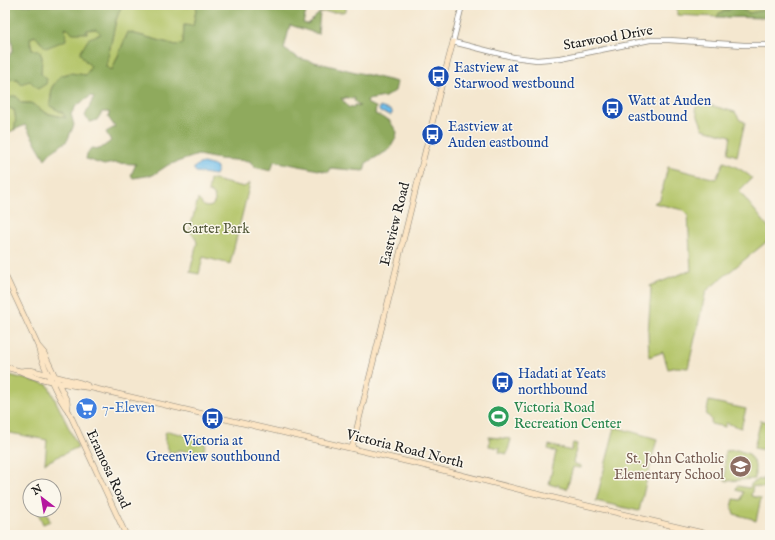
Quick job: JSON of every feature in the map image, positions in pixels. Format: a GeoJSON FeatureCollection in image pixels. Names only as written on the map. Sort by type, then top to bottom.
{"type":"FeatureCollection","features":[{"type":"Feature","properties":{"kind":"main road","name":"Eastview Road"},"geometry":{"type":"LineString","coordinates":[[352,448],[453,42]]}},
{"type":"Feature","properties":{"kind":"main road","name":"Eramosa Road"},"geometry":{"type":"LineString","coordinates":[[5,274],[38,346],[48,375]]}},
{"type":"Feature","properties":{"kind":"main road","name":"Eramosa Road"},"geometry":{"type":"LineString","coordinates":[[38,346],[44,352],[62,403],[69,412],[126,535]]}},
{"type":"Feature","properties":{"kind":"main road"},"geometry":{"type":"LineString","coordinates":[[32,371],[39,369],[42,365],[42,360]]}},
{"type":"Feature","properties":{"kind":"main road","name":"Victoria Road North"},"geometry":{"type":"LineString","coordinates":[[5,367],[28,375],[82,383],[92,388]]}},
{"type":"Feature","properties":{"kind":"main road","name":"Victoria Road North"},"geometry":{"type":"LineString","coordinates":[[20,371],[32,371],[48,375],[53,378]]}},
{"type":"Feature","properties":{"kind":"main road","name":"Eramosa Road"},"geometry":{"type":"LineString","coordinates":[[53,378],[58,382],[67,401],[69,412]]}},
{"type":"Feature","properties":{"kind":"main road","name":"Victoria Road North"},"geometry":{"type":"LineString","coordinates":[[58,382],[92,388],[352,448],[712,535]]}},
{"type":"Feature","properties":{"kind":"main road"},"geometry":{"type":"LineString","coordinates":[[64,396],[66,388],[72,385]]}},
{"type":"Feature","properties":{"kind":"street","name":"Eastview Road"},"geometry":{"type":"LineString","coordinates":[[453,42],[462,5]]}},
{"type":"Feature","properties":{"kind":"street","name":"Starwood Drive"},"geometry":{"type":"LineString","coordinates":[[453,42],[513,57],[537,60],[561,58],[650,40],[770,45]]}},
{"type":"Feature","properties":{"kind":"green space"},"geometry":{"type":"Polygon","coordinates":[[[5,5],[122,5],[116,20],[106,67],[112,70],[128,32],[176,45],[183,44],[184,25],[193,26],[197,5],[308,5],[303,23],[308,24],[320,12],[318,34],[290,25],[284,49],[298,58],[397,82],[395,91],[385,97],[367,100],[368,104],[376,107],[375,114],[389,120],[397,132],[396,138],[389,150],[366,163],[364,171],[330,168],[329,172],[274,161],[271,171],[254,167],[250,161],[219,159],[198,155],[168,165],[153,175],[133,178],[131,175],[136,164],[113,163],[104,165],[86,159],[91,148],[100,149],[111,141],[106,132],[115,127],[108,117],[109,112],[102,112],[97,120],[90,122],[85,116],[94,97],[91,96],[76,106],[71,114],[74,125],[67,141],[50,153],[45,159],[25,125],[14,130],[16,120],[15,113],[14,110],[7,107],[7,101],[12,96],[16,96],[21,103],[31,103],[46,113],[66,118],[63,113],[50,106],[52,87],[60,76],[70,73],[86,75],[91,66],[86,62],[80,53],[89,38],[101,34],[96,29],[87,30],[87,33],[73,33],[65,27],[66,40],[46,48],[35,36],[30,38],[32,50],[39,50],[42,57],[41,74],[47,79],[46,84],[38,89],[30,81],[20,84],[18,79],[6,80],[8,58],[13,50],[11,36],[5,28],[5,5]],[[345,97],[345,99],[341,98],[349,108],[351,106],[353,108],[354,105],[358,107],[360,106],[354,101],[355,98],[351,99],[345,97]]]}},
{"type":"Feature","properties":{"kind":"green space"},"geometry":{"type":"Polygon","coordinates":[[[122,5],[197,5],[193,26],[184,25],[183,44],[176,45],[128,32],[112,70],[106,67],[116,20],[122,5]]]}},
{"type":"Feature","properties":{"kind":"green space"},"geometry":{"type":"Polygon","coordinates":[[[321,5],[346,5],[346,11],[321,12],[321,5]]]}},
{"type":"Feature","properties":{"kind":"green space"},"geometry":{"type":"Polygon","coordinates":[[[677,5],[770,5],[770,10],[749,13],[734,6],[717,17],[677,15],[677,5]]]}},
{"type":"Feature","properties":{"kind":"green space"},"geometry":{"type":"Polygon","coordinates":[[[766,5],[770,5],[770,18],[717,17],[719,13],[729,10],[734,6],[749,13],[764,10],[766,5]]]}},
{"type":"Feature","properties":{"kind":"green space"},"geometry":{"type":"Polygon","coordinates":[[[64,27],[87,33],[87,30],[96,29],[102,35],[91,66],[86,75],[70,73],[60,76],[52,87],[50,106],[63,113],[67,118],[46,113],[31,103],[20,103],[16,96],[7,107],[14,110],[16,120],[14,130],[5,134],[5,80],[41,74],[42,57],[39,50],[32,51],[30,38],[64,27]]]}},
{"type":"Feature","properties":{"kind":"green space"},"geometry":{"type":"Polygon","coordinates":[[[702,103],[735,112],[740,120],[745,122],[737,156],[728,153],[731,136],[703,129],[695,108],[702,103]]]}},
{"type":"Feature","properties":{"kind":"green space"},"geometry":{"type":"Polygon","coordinates":[[[724,162],[739,168],[752,178],[739,191],[770,229],[770,239],[706,291],[688,368],[677,367],[668,369],[663,352],[649,357],[648,334],[650,286],[691,271],[688,215],[683,210],[654,203],[660,199],[668,167],[716,179],[724,162]]]}},
{"type":"Feature","properties":{"kind":"green space","name":"Carter Park"},"geometry":{"type":"Polygon","coordinates":[[[210,179],[244,187],[250,183],[230,264],[203,257],[199,274],[190,272],[197,243],[194,236],[189,232],[198,199],[204,206],[207,207],[212,206],[215,201],[214,195],[208,192],[210,179]]]}},
{"type":"Feature","properties":{"kind":"green space"},"geometry":{"type":"Polygon","coordinates":[[[9,375],[48,385],[78,447],[45,463],[47,440],[5,432],[5,388],[9,375]]]}},
{"type":"Feature","properties":{"kind":"green space"},"geometry":{"type":"Polygon","coordinates":[[[709,401],[746,409],[741,428],[726,423],[725,427],[711,424],[709,416],[706,415],[709,401]]]}},
{"type":"Feature","properties":{"kind":"green space"},"geometry":{"type":"Polygon","coordinates":[[[761,420],[770,423],[770,451],[754,448],[761,420]]]}},
{"type":"Feature","properties":{"kind":"green space"},"geometry":{"type":"Polygon","coordinates":[[[615,427],[657,439],[639,511],[596,501],[615,427]]]}},
{"type":"Feature","properties":{"kind":"green space"},"geometry":{"type":"Polygon","coordinates":[[[168,431],[206,440],[203,455],[180,450],[170,453],[165,441],[165,433],[168,431]]]}},
{"type":"Feature","properties":{"kind":"green space"},"geometry":{"type":"Polygon","coordinates":[[[489,437],[511,439],[507,454],[499,452],[500,448],[489,446],[489,437]]]}},
{"type":"Feature","properties":{"kind":"green space"},"geometry":{"type":"Polygon","coordinates":[[[573,443],[577,444],[573,463],[581,466],[581,468],[573,467],[567,489],[559,487],[558,483],[556,486],[549,484],[556,452],[548,449],[549,445],[571,451],[573,443]]]}},
{"type":"Feature","properties":{"kind":"green space"},"geometry":{"type":"Polygon","coordinates":[[[737,450],[749,454],[755,465],[755,479],[725,480],[725,451],[737,450]]]}},
{"type":"Feature","properties":{"kind":"green space"},"geometry":{"type":"Polygon","coordinates":[[[760,479],[762,481],[762,479],[766,479],[770,481],[766,480],[764,488],[753,486],[751,496],[761,498],[756,521],[734,514],[732,507],[734,499],[741,500],[743,492],[736,490],[737,486],[750,488],[751,484],[760,479]]]}},
{"type":"Feature","properties":{"kind":"green space"},"geometry":{"type":"Polygon","coordinates":[[[40,518],[49,518],[50,521],[43,524],[40,518]]]}},
{"type":"Feature","properties":{"kind":"water"},"geometry":{"type":"Polygon","coordinates":[[[380,107],[392,111],[392,114],[380,112],[380,107]]]}},
{"type":"Feature","properties":{"kind":"water"},"geometry":{"type":"Polygon","coordinates":[[[203,163],[217,167],[215,175],[196,172],[194,170],[197,165],[203,163]]]}},
{"type":"Feature","properties":{"kind":"place","name":"Eastview at Starwood westbound"},"geometry":{"type":"Point","coordinates":[439,76]}},
{"type":"Feature","properties":{"kind":"place","name":"Watt at Auden eastbound"},"geometry":{"type":"Point","coordinates":[613,109]}},
{"type":"Feature","properties":{"kind":"place","name":"Eastview at Auden eastbound"},"geometry":{"type":"Point","coordinates":[433,135]}},
{"type":"Feature","properties":{"kind":"place","name":"Hadati at Yeats northbound"},"geometry":{"type":"Point","coordinates":[503,382]}},
{"type":"Feature","properties":{"kind":"place","name":"7-Eleven"},"geometry":{"type":"Point","coordinates":[86,408]}},
{"type":"Feature","properties":{"kind":"place","name":"Victoria Road Recreation Center"},"geometry":{"type":"Point","coordinates":[498,416]}},
{"type":"Feature","properties":{"kind":"place","name":"Victoria at Greenview southbound"},"geometry":{"type":"Point","coordinates":[213,419]}},
{"type":"Feature","properties":{"kind":"place","name":"St. John Catholic Elementary School"},"geometry":{"type":"Point","coordinates":[740,467]}}]}
